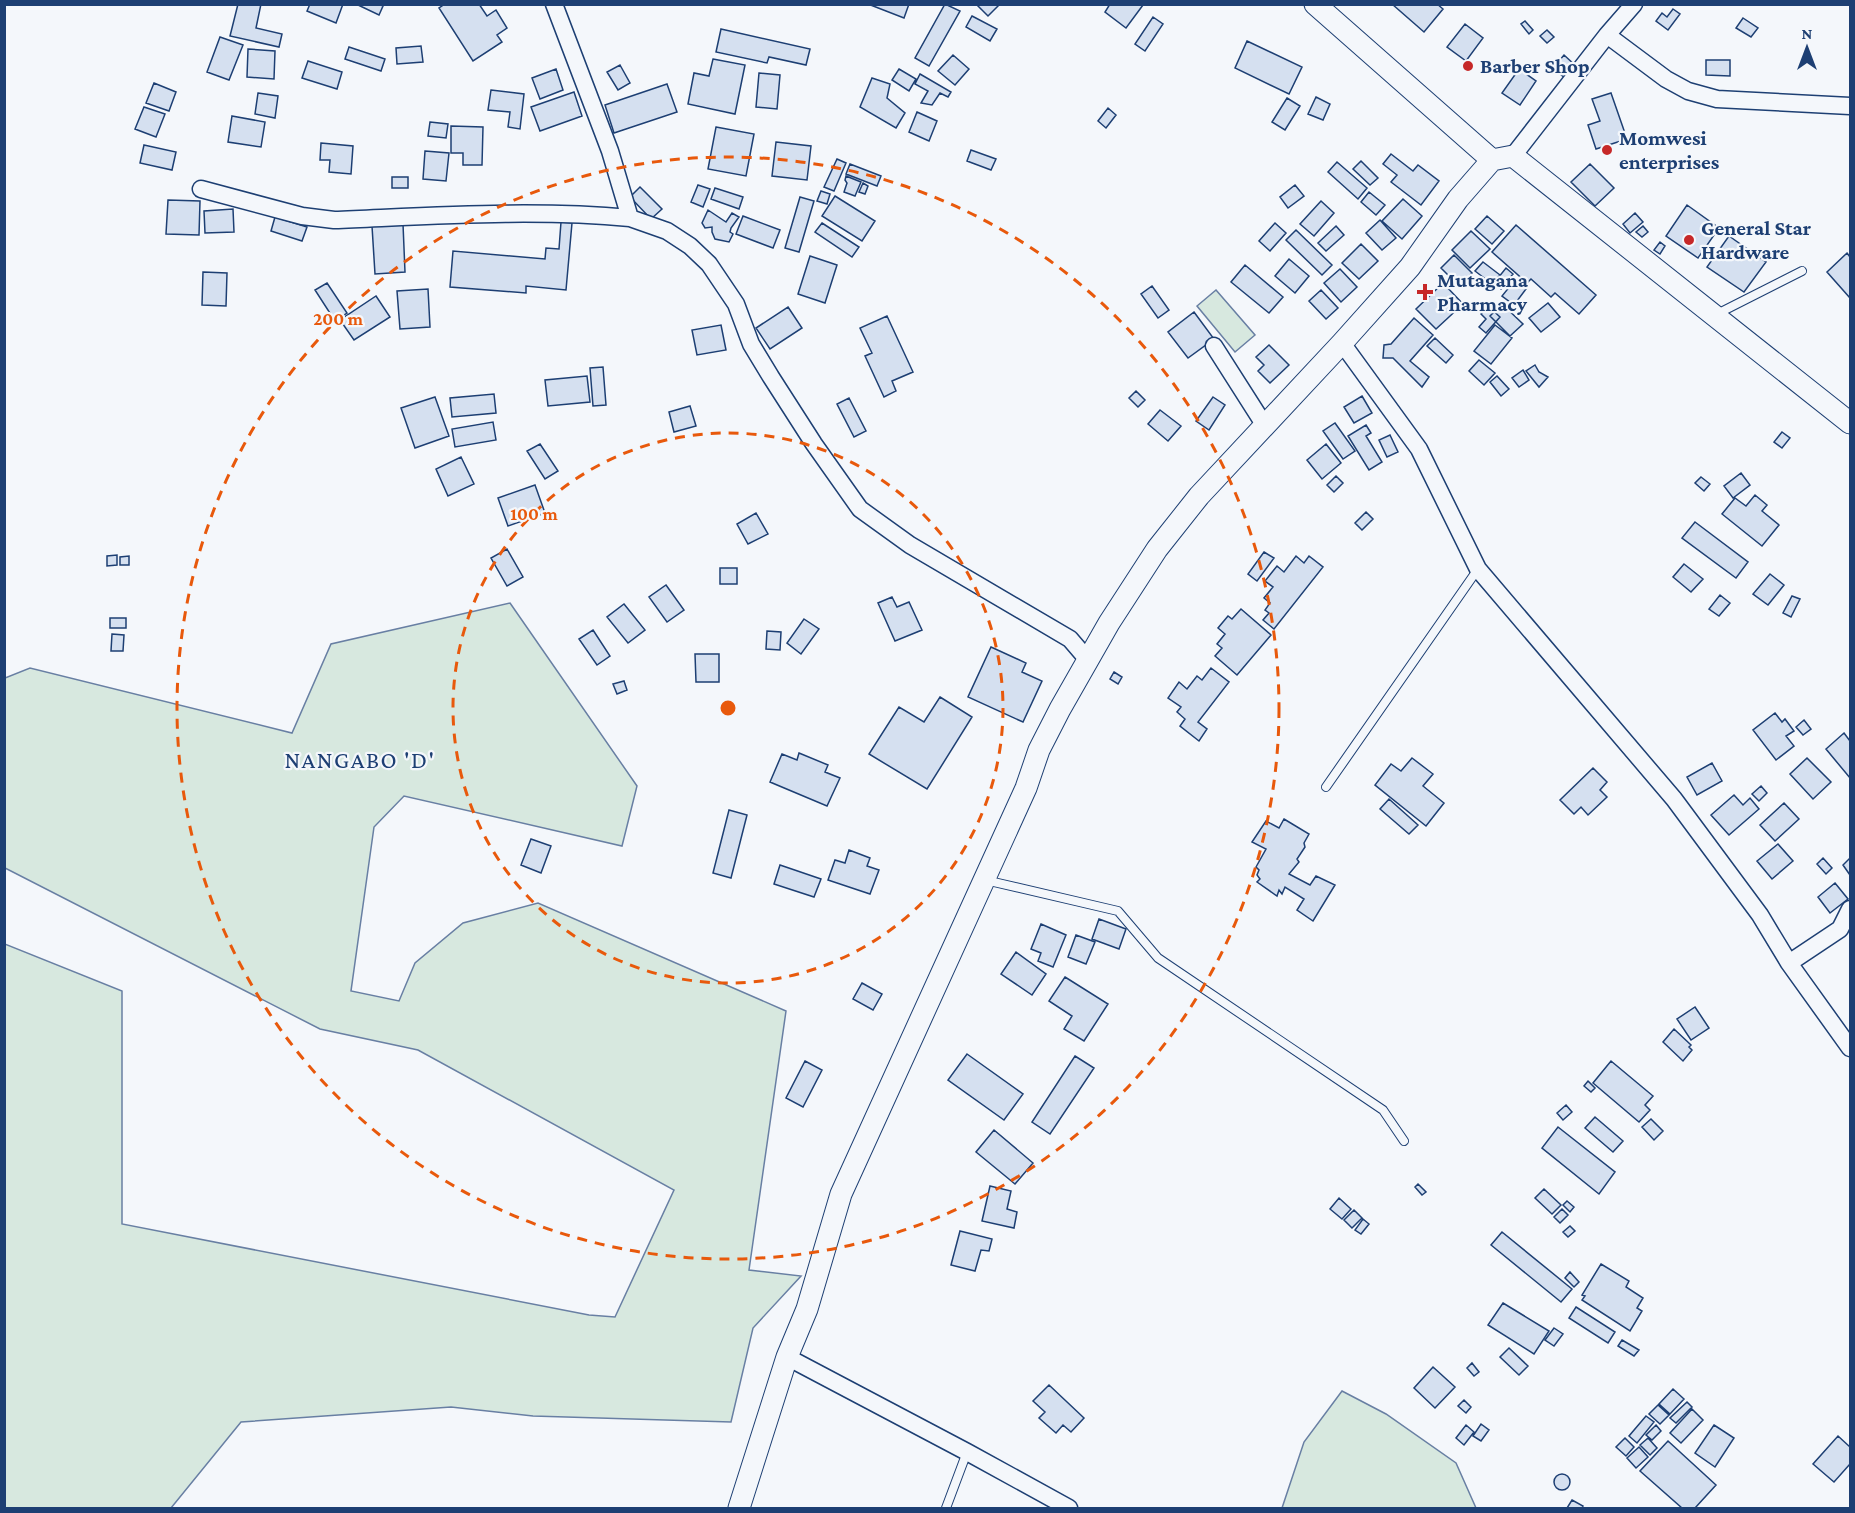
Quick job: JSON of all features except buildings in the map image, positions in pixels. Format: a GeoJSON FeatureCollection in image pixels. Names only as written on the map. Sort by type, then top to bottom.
{"type":"FeatureCollection","features":[{"type":"Feature","properties":{"kind":"street"},"geometry":{"type":"LineString","coordinates":[[554,4],[610,151],[630,218]]}},
{"type":"Feature","properties":{"kind":"street"},"geometry":{"type":"LineString","coordinates":[[1315,4],[1492,160]]}},
{"type":"Feature","properties":{"kind":"street"},"geometry":{"type":"LineString","coordinates":[[738,1509],[787,1357],[807,1309],[841,1194],[1026,788],[1039,750],[1109,623],[1157,549],[1199,496],[1410,267],[1458,199],[1492,160],[1513,156],[1607,35],[1634,4]]}},
{"type":"Feature","properties":{"kind":"street"},"geometry":{"type":"LineString","coordinates":[[1607,35],[1666,79],[1688,91],[1707,97],[1851,106]]}},
{"type":"Feature","properties":{"kind":"street"},"geometry":{"type":"LineString","coordinates":[[1513,156],[1851,423]]}},
{"type":"Feature","properties":{"kind":"street"},"geometry":{"type":"LineString","coordinates":[[201,189],[302,216],[334,220],[530,212],[630,218],[667,231],[690,246],[709,264],[736,303],[751,344],[771,378],[860,509],[910,545],[1070,639],[1088,660]]}},
{"type":"Feature","properties":{"kind":"street"},"geometry":{"type":"LineString","coordinates":[[1342,343],[1419,449],[1478,569],[1674,799],[1760,915],[1789,963],[1851,1048]]}},
{"type":"Feature","properties":{"kind":"street"},"geometry":{"type":"LineString","coordinates":[[1214,346],[1265,426]]}},
{"type":"Feature","properties":{"kind":"street"},"geometry":{"type":"LineString","coordinates":[[1789,963],[1840,929],[1851,909]]}},
{"type":"Feature","properties":{"kind":"street"},"geometry":{"type":"LineString","coordinates":[[787,1357],[1069,1509]]}},
{"type":"Feature","properties":{"kind":"lane"},"geometry":{"type":"LineString","coordinates":[[1716,315],[1802,271]]}},
{"type":"Feature","properties":{"kind":"lane"},"geometry":{"type":"LineString","coordinates":[[1326,787],[1478,569]]}},
{"type":"Feature","properties":{"kind":"lane"},"geometry":{"type":"LineString","coordinates":[[984,880],[1118,911],[1158,958],[1383,1110],[1404,1141]]}},
{"type":"Feature","properties":{"kind":"lane"},"geometry":{"type":"LineString","coordinates":[[946,1509],[967,1452]]}},
{"type":"Feature","properties":{"kind":"shaded area"},"geometry":{"type":"Polygon","coordinates":[[[1216,290],[1255,335],[1235,352],[1197,306],[1216,290]]]}},
{"type":"Feature","properties":{"kind":"shaded area"},"geometry":{"type":"Polygon","coordinates":[[[510,603],[637,786],[622,846],[404,796],[374,827],[351,991],[399,1001],[415,963],[463,923],[538,903],[786,1011],[749,1270],[801,1276],[753,1328],[731,1422],[533,1416],[451,1407],[241,1422],[171,1508],[5,1508],[5,944],[122,991],[122,1224],[589,1315],[615,1317],[674,1190],[418,1050],[320,1029],[5,868],[5,678],[30,668],[292,733],[331,644],[510,603]]]}},
{"type":"Feature","properties":{"kind":"shaded area"},"geometry":{"type":"Polygon","coordinates":[[[1342,1391],[1386,1414],[1456,1463],[1476,1508],[1282,1508],[1304,1442],[1342,1391]]]}},
{"type":"Feature","properties":{"kind":"place","name":"Barber Shop"},"geometry":{"type":"Point","coordinates":[1468,66]}},
{"type":"Feature","properties":{"kind":"place","name":"Momwesi enterprises"},"geometry":{"type":"Point","coordinates":[1607,150]}},
{"type":"Feature","properties":{"kind":"place","name":"General Star Hardware"},"geometry":{"type":"Point","coordinates":[1689,240]}},
{"type":"Feature","properties":{"kind":"place","name":"Mutagana Pharmacy"},"geometry":{"type":"Point","coordinates":[1425,292]}},
{"type":"Feature","properties":{"kind":"district","name":"NANGABO 'D'"},"geometry":{"type":"Point","coordinates":[360,759]}}]}
